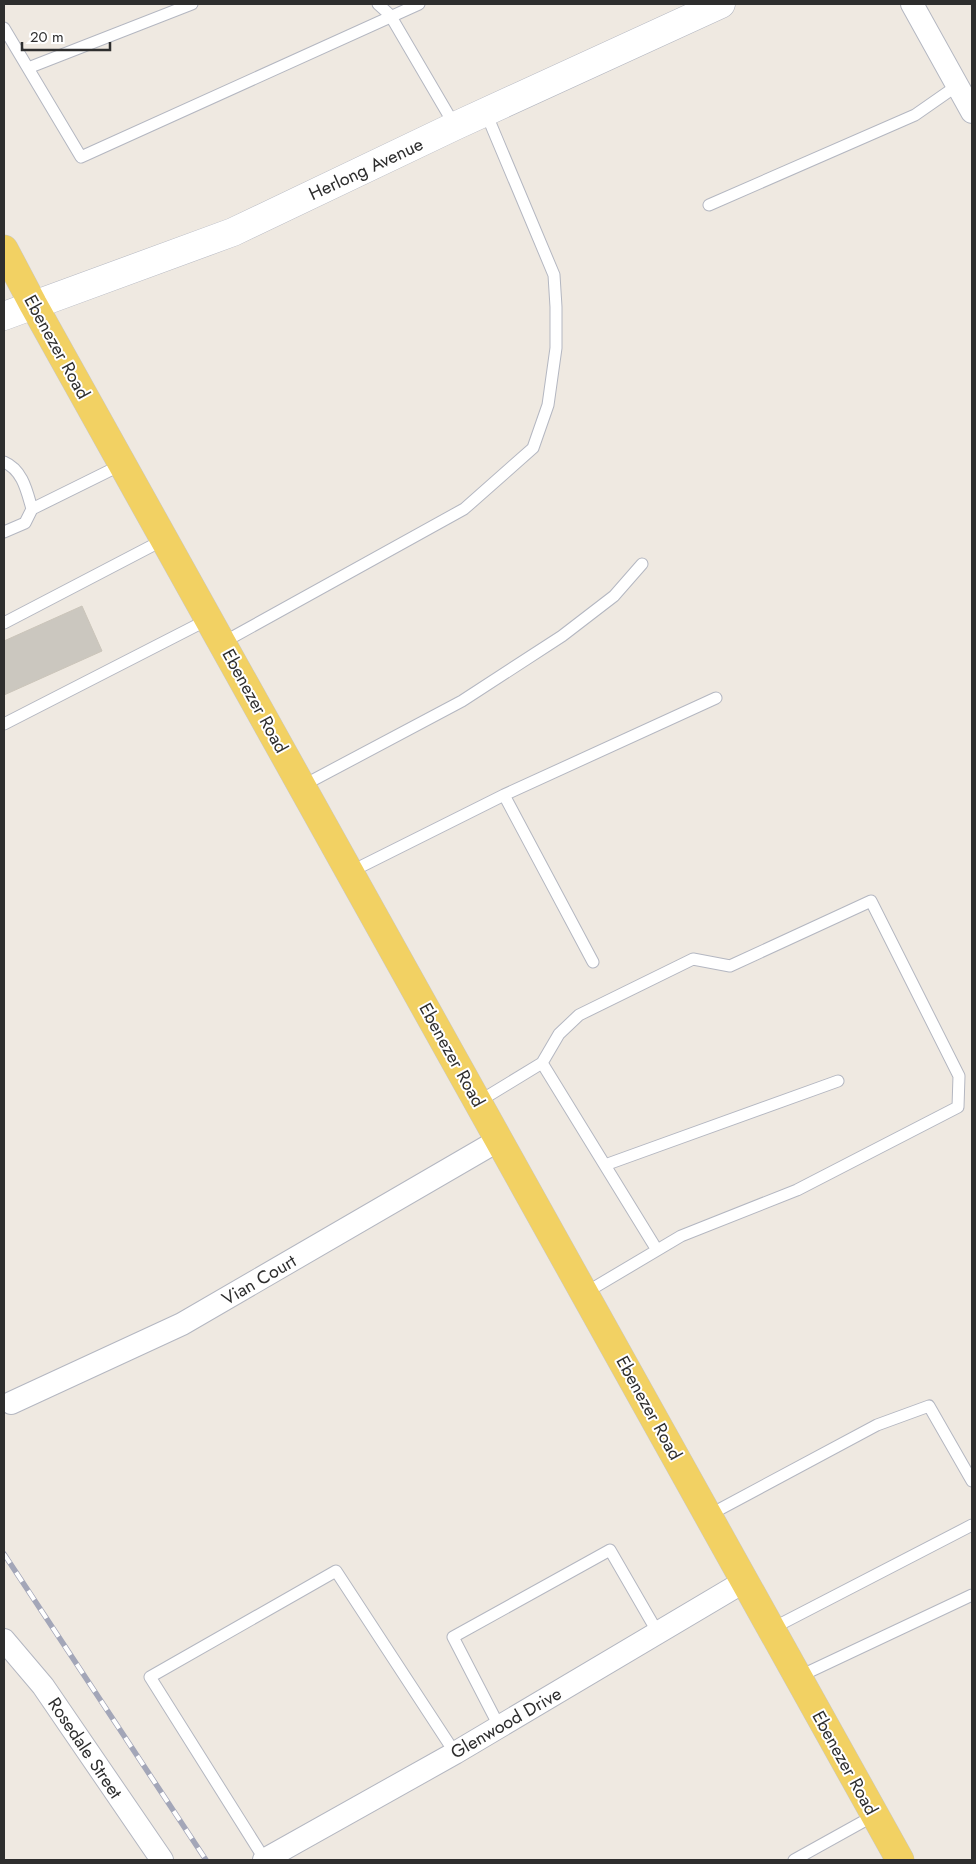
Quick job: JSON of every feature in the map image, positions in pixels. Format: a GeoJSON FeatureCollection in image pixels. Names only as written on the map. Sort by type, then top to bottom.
{"type":"FeatureCollection","features":[{"type":"Feature","properties":{"kind":"main road","name":"Ebenezer Road"},"geometry":{"type":"LineString","coordinates":[[4,249],[900,1860]]}},
{"type":"Feature","properties":{"kind":"street","name":"Herlong Avenue"},"geometry":{"type":"LineString","coordinates":[[4,316],[233,232],[455,126],[721,4]]}},
{"type":"Feature","properties":{"kind":"street"},"geometry":{"type":"LineString","coordinates":[[912,4],[972,112]]}},
{"type":"Feature","properties":{"kind":"street","name":"Vian Court"},"geometry":{"type":"LineString","coordinates":[[11,1404],[182,1324],[499,1140]]}},
{"type":"Feature","properties":{"kind":"street","name":"Glenwood Drive"},"geometry":{"type":"LineString","coordinates":[[265,1860],[455,1753],[745,1581]]}},
{"type":"Feature","properties":{"kind":"street","name":"Rosedale Street"},"geometry":{"type":"LineString","coordinates":[[4,1640],[43,1686],[162,1860]]}},
{"type":"Feature","properties":{"kind":"lane"},"geometry":{"type":"LineString","coordinates":[[28,68],[192,4]]}},
{"type":"Feature","properties":{"kind":"lane"},"geometry":{"type":"LineString","coordinates":[[378,4],[390,15],[455,126]]}},
{"type":"Feature","properties":{"kind":"lane"},"geometry":{"type":"LineString","coordinates":[[4,28],[81,157],[390,15],[419,4]]}},
{"type":"Feature","properties":{"kind":"lane"},"geometry":{"type":"LineString","coordinates":[[709,204],[915,115],[958,86]]}},
{"type":"Feature","properties":{"kind":"lane"},"geometry":{"type":"LineString","coordinates":[[222,642],[464,509],[533,448],[548,404],[556,348],[554,275],[486,113]]}},
{"type":"Feature","properties":{"kind":"lane"},"geometry":{"type":"LineString","coordinates":[[4,462],[10,464],[24,481],[32,509]]}},
{"type":"Feature","properties":{"kind":"lane"},"geometry":{"type":"LineString","coordinates":[[4,532],[25,522],[32,509],[123,464]]}},
{"type":"Feature","properties":{"kind":"lane"},"geometry":{"type":"LineString","coordinates":[[4,623],[164,539]]}},
{"type":"Feature","properties":{"kind":"lane"},"geometry":{"type":"LineString","coordinates":[[302,786],[462,701],[562,636],[614,596],[642,564]]}},
{"type":"Feature","properties":{"kind":"lane"},"geometry":{"type":"LineString","coordinates":[[4,724],[209,619]]}},
{"type":"Feature","properties":{"kind":"lane"},"geometry":{"type":"LineString","coordinates":[[350,872],[504,795],[716,698]]}},
{"type":"Feature","properties":{"kind":"lane"},"geometry":{"type":"LineString","coordinates":[[504,795],[593,962]]}},
{"type":"Feature","properties":{"kind":"lane"},"geometry":{"type":"LineString","coordinates":[[478,1102],[542,1063],[559,1034],[579,1015],[693,959],[730,966],[871,901],[959,1076],[958,1107],[797,1190],[681,1236],[585,1293]]}},
{"type":"Feature","properties":{"kind":"lane"},"geometry":{"type":"LineString","coordinates":[[542,1063],[657,1250]]}},
{"type":"Feature","properties":{"kind":"lane"},"geometry":{"type":"LineString","coordinates":[[605,1165],[838,1081]]}},
{"type":"Feature","properties":{"kind":"lane"},"geometry":{"type":"LineString","coordinates":[[709,1515],[877,1425],[929,1406],[972,1481]]}},
{"type":"Feature","properties":{"kind":"lane"},"geometry":{"type":"LineString","coordinates":[[771,1629],[972,1526]]}},
{"type":"Feature","properties":{"kind":"lane"},"geometry":{"type":"LineString","coordinates":[[499,1726],[453,1637],[610,1550],[658,1633]]}},
{"type":"Feature","properties":{"kind":"lane"},"geometry":{"type":"LineString","coordinates":[[265,1860],[150,1677],[336,1571],[455,1753]]}},
{"type":"Feature","properties":{"kind":"lane"},"geometry":{"type":"LineString","coordinates":[[798,1677],[972,1595]]}},
{"type":"Feature","properties":{"kind":"lane"},"geometry":{"type":"LineString","coordinates":[[794,1860],[874,1815]]}},
{"type":"Feature","properties":{"kind":"building"},"geometry":{"type":"Polygon","coordinates":[[[82,606],[102,651],[4,695],[4,641],[82,606]]]}},
{"type":"Feature","properties":{"kind":"railway"},"geometry":{"type":"LineString","coordinates":[[4,1554],[206,1860]]}}]}
